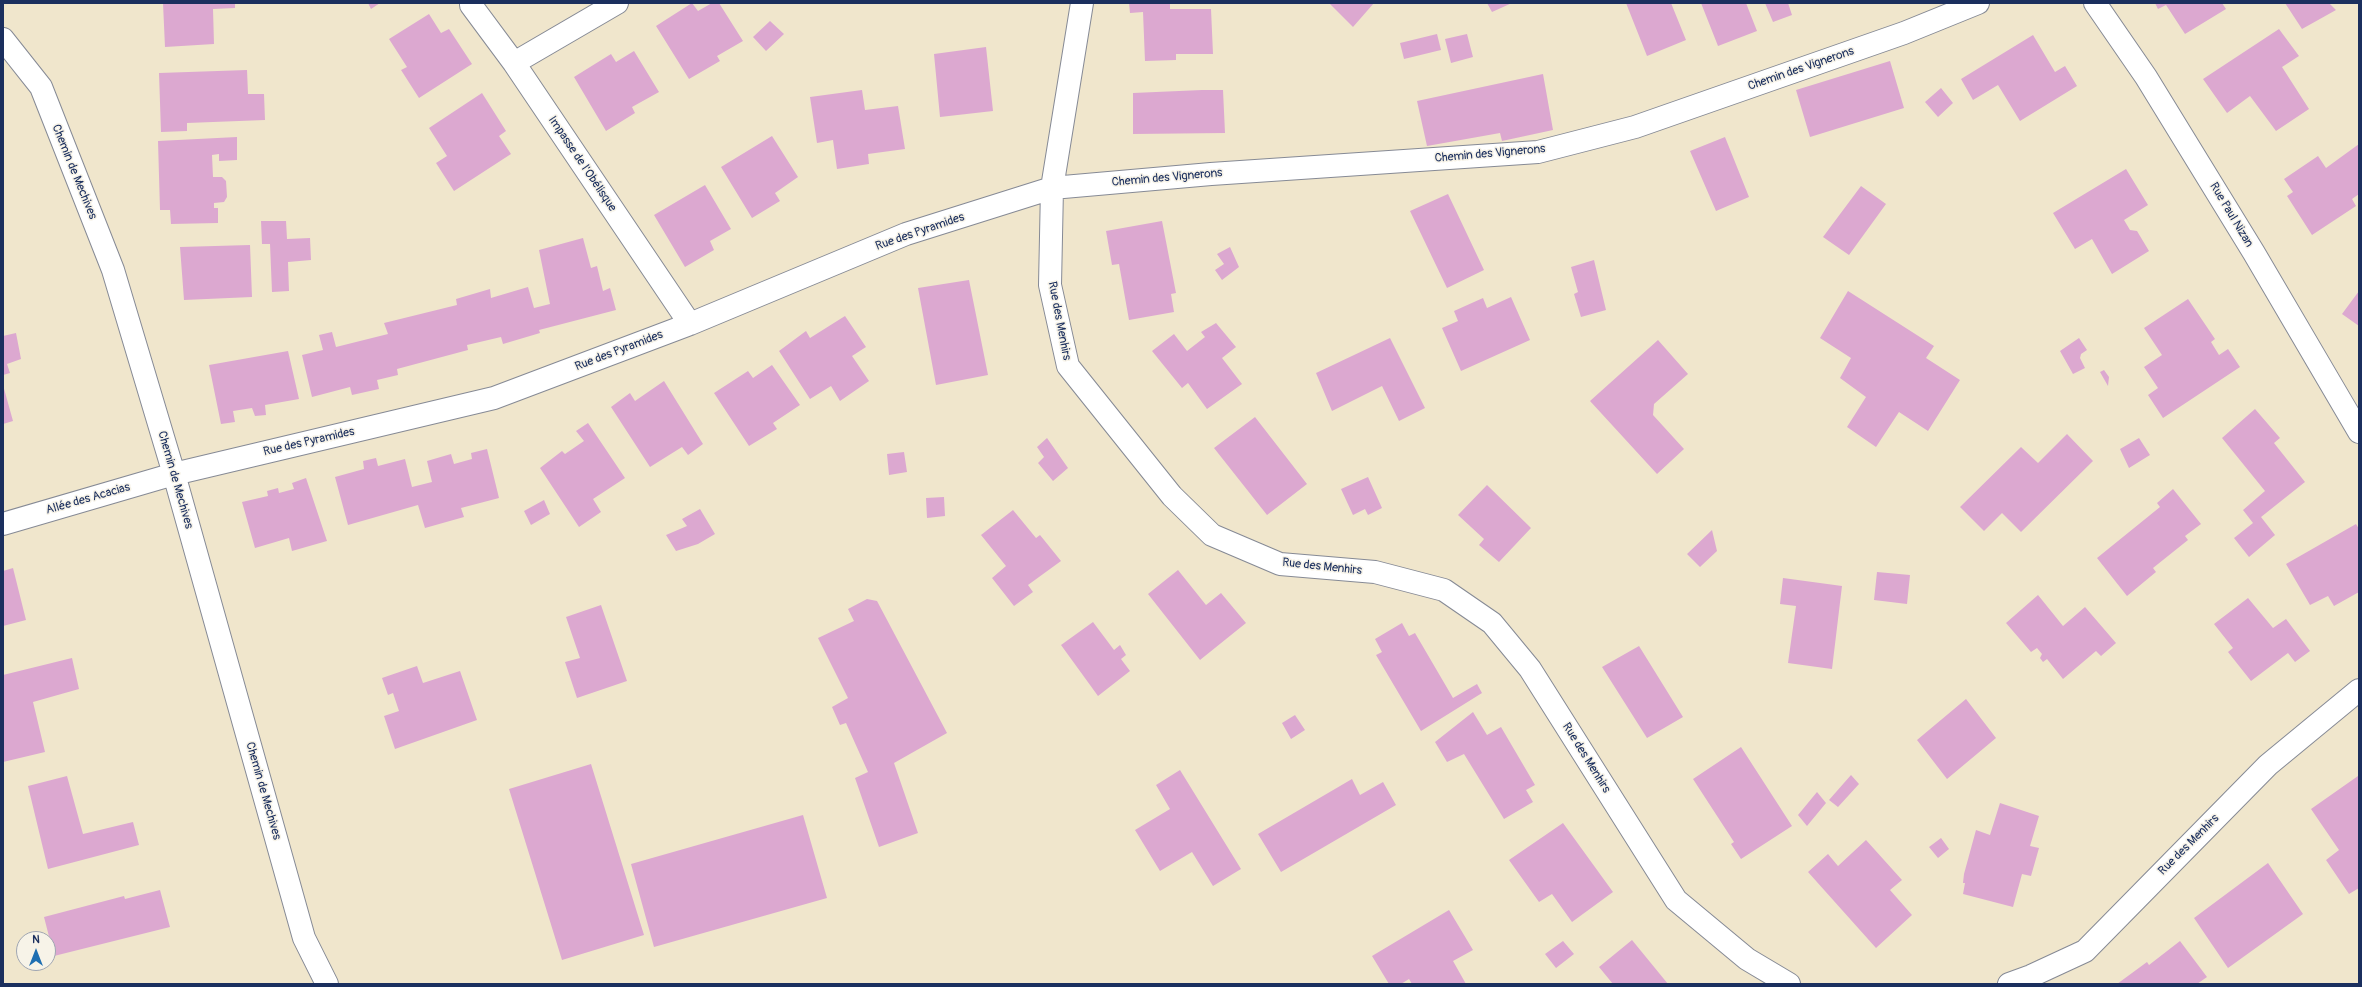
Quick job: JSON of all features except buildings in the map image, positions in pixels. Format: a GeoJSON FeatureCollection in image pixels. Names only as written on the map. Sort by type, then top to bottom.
{"type":"FeatureCollection","features":[{"type":"Feature","properties":{"kind":"street"},"geometry":{"type":"LineString","coordinates":[[514,63],[616,3]]}},
{"type":"Feature","properties":{"kind":"street","name":"Rue des Menhirs"},"geometry":{"type":"LineString","coordinates":[[1082,3],[1052,188],[1050,285],[1068,366],[1172,496],[1212,535],[1280,564],[1376,572],[1444,590],[1492,624],[1530,669],[1676,900],[1747,958],[1789,984]]}},
{"type":"Feature","properties":{"kind":"street","name":"Chemin des Vignerons"},"geometry":{"type":"LineString","coordinates":[[1052,188],[1211,174],[1538,152],[1635,127],[1904,33],[1978,3]]}},
{"type":"Feature","properties":{"kind":"street","name":"Rue Paul Nizan"},"geometry":{"type":"LineString","coordinates":[[2095,3],[2146,77],[2254,253],[2359,432]]}},
{"type":"Feature","properties":{"kind":"street","name":"Impasse de l'Obélisque"},"geometry":{"type":"LineString","coordinates":[[471,5],[514,63],[690,324]]}},
{"type":"Feature","properties":{"kind":"street","name":"Chemin de Mechives"},"geometry":{"type":"LineString","coordinates":[[3,39],[40,87],[113,270],[174,474],[304,938],[327,984]]}},
{"type":"Feature","properties":{"kind":"street","name":"Rue des Pyramides"},"geometry":{"type":"LineString","coordinates":[[174,474],[494,398],[690,324],[906,234],[1052,188]]}},
{"type":"Feature","properties":{"kind":"street","name":"Allée des Acacias"},"geometry":{"type":"LineString","coordinates":[[3,524],[174,474]]}},
{"type":"Feature","properties":{"kind":"street","name":"Rue des Menhirs"},"geometry":{"type":"LineString","coordinates":[[2009,984],[2031,976],[2085,951],[2268,765],[2359,690]]}}]}
